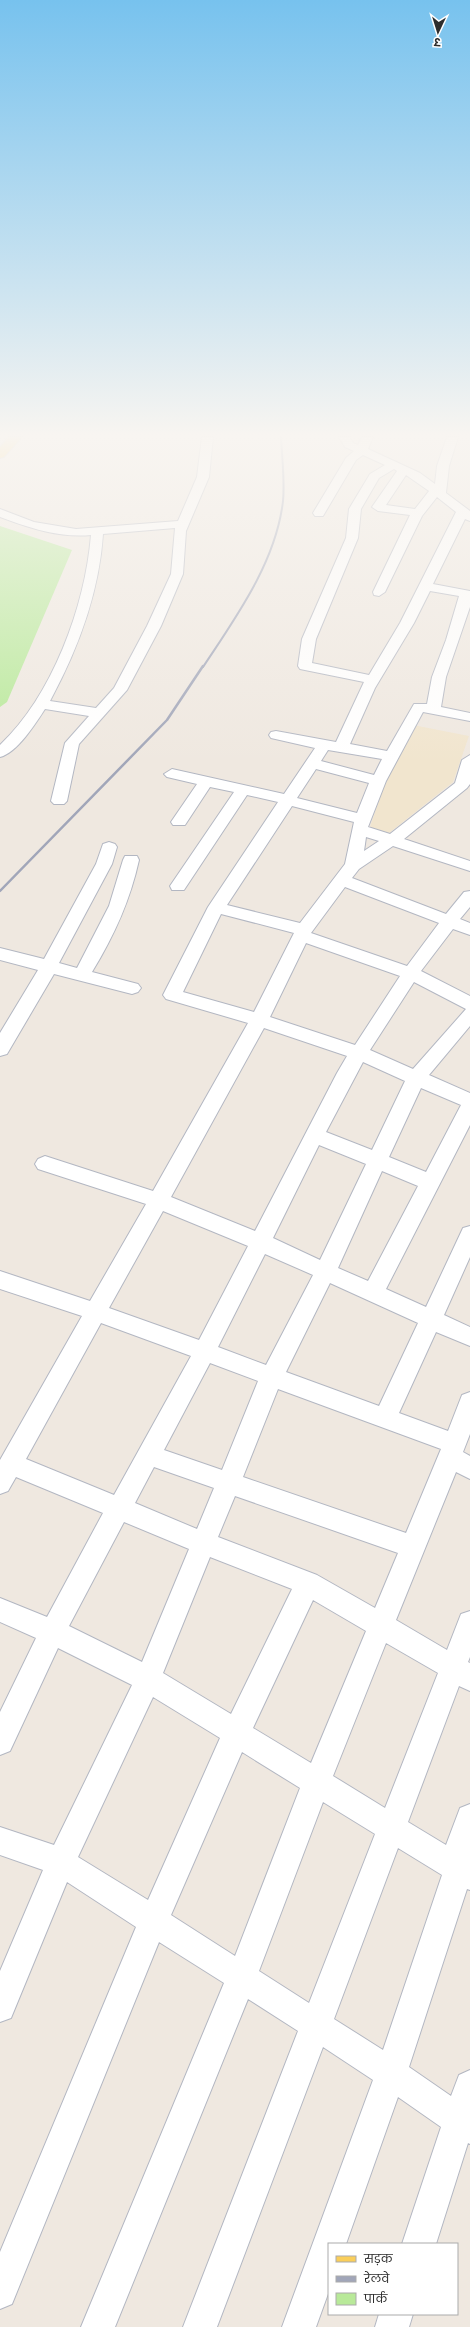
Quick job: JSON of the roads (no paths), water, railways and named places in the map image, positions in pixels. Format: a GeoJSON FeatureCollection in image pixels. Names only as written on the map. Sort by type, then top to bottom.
{"type":"FeatureCollection","features":[{"type":"Feature","properties":{"kind":"street"},"geometry":{"type":"LineString","coordinates":[[0,752],[27,725],[58,672],[84,607],[97,553],[97,546]]}},
{"type":"Feature","properties":{"kind":"street"},"geometry":{"type":"LineString","coordinates":[[59,801],[72,743],[120,690],[157,620],[177,574],[179,546]]}},
{"type":"Feature","properties":{"kind":"street"},"geometry":{"type":"LineString","coordinates":[[349,546],[309,639],[305,666],[373,680]]}},
{"type":"Feature","properties":{"kind":"street"},"geometry":{"type":"LineString","coordinates":[[379,592],[401,546]]}},
{"type":"Feature","properties":{"kind":"street"},"geometry":{"type":"LineString","coordinates":[[341,747],[373,680],[407,623],[450,546]]}},
{"type":"Feature","properties":{"kind":"street"},"geometry":{"type":"LineString","coordinates":[[426,586],[466,594],[467,604],[439,677],[433,711]]}},
{"type":"Feature","properties":{"kind":"street"},"geometry":{"type":"LineString","coordinates":[[39,704],[100,713]]}},
{"type":"Feature","properties":{"kind":"street"},"geometry":{"type":"LineString","coordinates":[[347,872],[361,825],[378,781],[419,707],[433,711],[470,717]]}},
{"type":"Feature","properties":{"kind":"street"},"geometry":{"type":"LineString","coordinates":[[276,735],[324,745],[393,756]]}},
{"type":"Feature","properties":{"kind":"street"},"geometry":{"type":"LineString","coordinates":[[324,745],[313,764],[216,907],[172,995],[259,1020],[358,1053],[470,1102]]}},
{"type":"Feature","properties":{"kind":"street"},"geometry":{"type":"LineString","coordinates":[[461,1673],[308,1583],[203,1543],[119,1508],[5,1474],[259,1020],[302,933],[347,872],[466,786],[470,760]]}},
{"type":"Feature","properties":{"kind":"street"},"geometry":{"type":"LineString","coordinates":[[313,764],[378,781]]}},
{"type":"Feature","properties":{"kind":"street"},"geometry":{"type":"LineString","coordinates":[[172,774],[288,800],[361,825],[392,840],[470,866]]}},
{"type":"Feature","properties":{"kind":"street"},"geometry":{"type":"LineString","coordinates":[[179,822],[206,782]]}},
{"type":"Feature","properties":{"kind":"street"},"geometry":{"type":"LineString","coordinates":[[178,886],[243,790]]}},
{"type":"Feature","properties":{"kind":"street"},"geometry":{"type":"LineString","coordinates":[[0,1049],[48,968],[104,864],[109,847]]}},
{"type":"Feature","properties":{"kind":"street"},"geometry":{"type":"LineString","coordinates":[[81,976],[100,945],[126,887],[131,860]]}},
{"type":"Feature","properties":{"kind":"street"},"geometry":{"type":"LineString","coordinates":[[347,872],[470,929]]}},
{"type":"Feature","properties":{"kind":"street"},"geometry":{"type":"LineString","coordinates":[[0,1741],[72,1592],[149,1456],[204,1352],[346,1073],[424,952],[470,896]]}},
{"type":"Feature","properties":{"kind":"street"},"geometry":{"type":"LineString","coordinates":[[216,907],[302,933],[410,973],[470,1004]]}},
{"type":"Feature","properties":{"kind":"street"},"geometry":{"type":"LineString","coordinates":[[0,954],[48,968],[132,988]]}},
{"type":"Feature","properties":{"kind":"street"},"geometry":{"type":"LineString","coordinates":[[0,2007],[60,1862],[148,1679],[271,1378],[325,1272],[376,1159],[416,1078],[470,1014]]}},
{"type":"Feature","properties":{"kind":"street"},"geometry":{"type":"LineString","coordinates":[[373,1293],[470,1106]]}},
{"type":"Feature","properties":{"kind":"street"},"geometry":{"type":"LineString","coordinates":[[314,1135],[430,1182]]}},
{"type":"Feature","properties":{"kind":"street"},"geometry":{"type":"LineString","coordinates":[[45,1164],[158,1200],[260,1242],[470,1337]]}},
{"type":"Feature","properties":{"kind":"street"},"geometry":{"type":"LineString","coordinates":[[386,1419],[430,1319],[470,1234]]}},
{"type":"Feature","properties":{"kind":"street"},"geometry":{"type":"LineString","coordinates":[[0,1280],[96,1312],[271,1378],[386,1419],[458,1456]]}},
{"type":"Feature","properties":{"kind":"street"},"geometry":{"type":"LineString","coordinates":[[98,2327],[240,1978],[316,1783],[413,1547],[458,1456],[470,1402]]}},
{"type":"Feature","properties":{"kind":"street"},"geometry":{"type":"LineString","coordinates":[[149,1456],[413,1547]]}},
{"type":"Feature","properties":{"kind":"street"},"geometry":{"type":"LineString","coordinates":[[0,2292],[153,1922],[236,1733],[308,1583]]}},
{"type":"Feature","properties":{"kind":"street"},"geometry":{"type":"LineString","coordinates":[[0,1610],[53,1632],[148,1679],[316,1783],[461,1870]]}},
{"type":"Feature","properties":{"kind":"street"},"geometry":{"type":"LineString","coordinates":[[200,2327],[314,2024],[392,1829],[461,1673],[470,1623]]}},
{"type":"Feature","properties":{"kind":"street"},"geometry":{"type":"LineString","coordinates":[[329,2243],[461,1870],[470,1818]]}},
{"type":"Feature","properties":{"kind":"street"},"geometry":{"type":"LineString","coordinates":[[0,1841],[60,1862],[390,2073],[465,2124]]}},
{"type":"Feature","properties":{"kind":"street"},"geometry":{"type":"LineString","coordinates":[[419,2243],[465,2124],[470,2086]]}},
{"type":"Feature","properties":{"kind":"street"},"geometry":{"type":"LineString","coordinates":[[299,2327],[328,2247]]}},
{"type":"Feature","properties":{"kind":"street"},"geometry":{"type":"LineString","coordinates":[[392,2327],[396,2315]]}},
{"type":"Feature","properties":{"kind":"railway"},"geometry":{"type":"LineString","coordinates":[[203,667],[253,588],[272,546]]}},
{"type":"Feature","properties":{"kind":"railway"},"geometry":{"type":"LineString","coordinates":[[0,891],[167,720],[203,666]]}}]}
